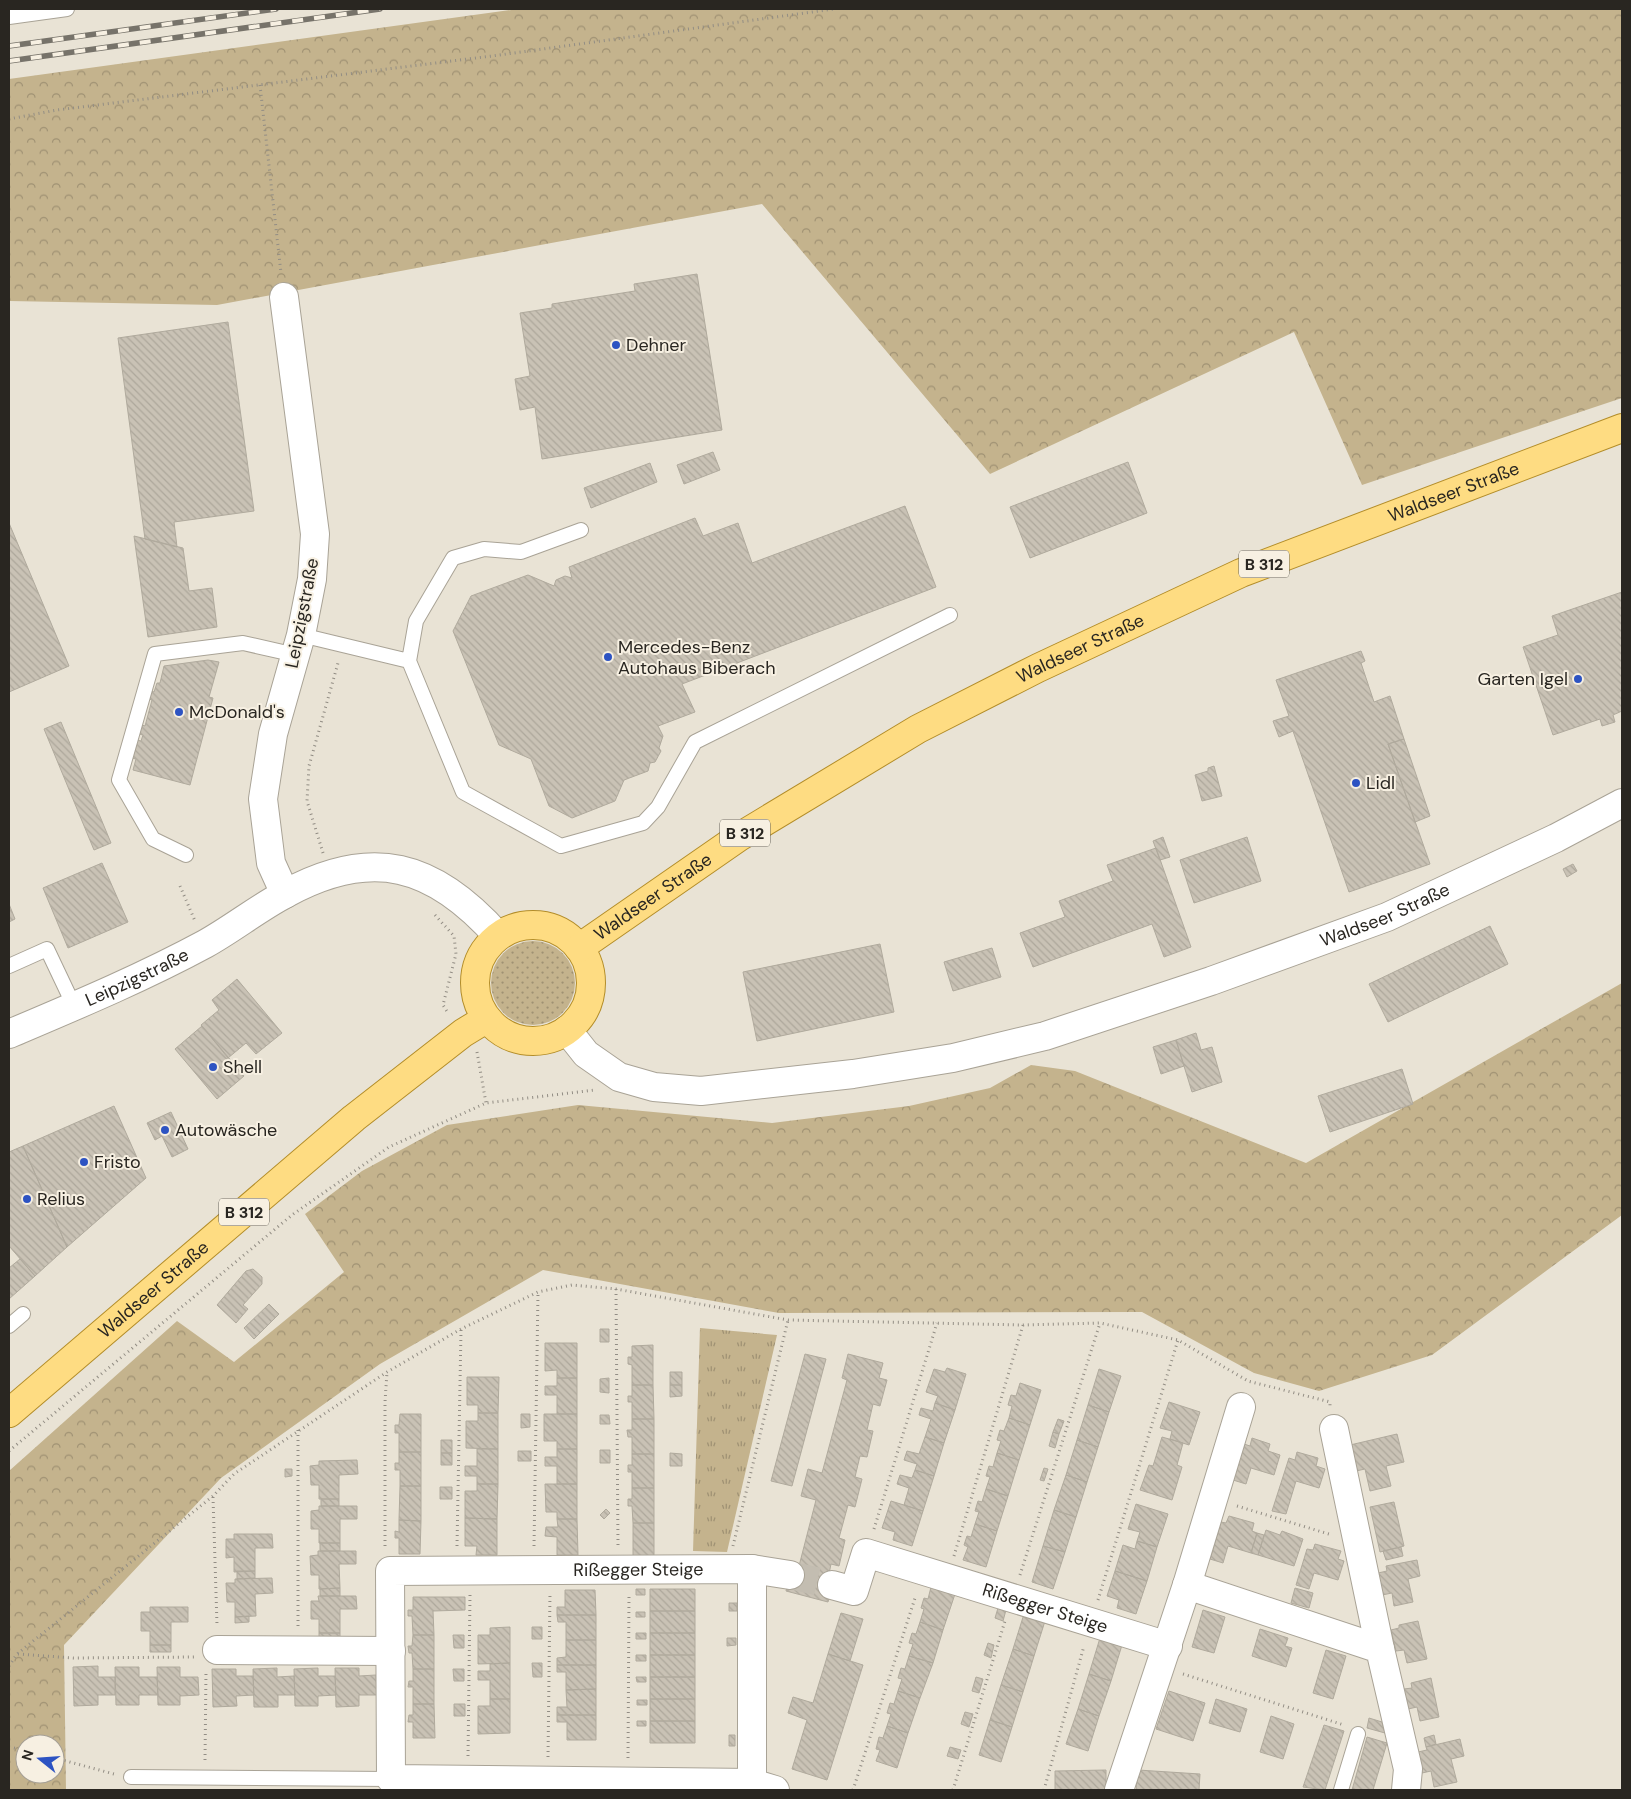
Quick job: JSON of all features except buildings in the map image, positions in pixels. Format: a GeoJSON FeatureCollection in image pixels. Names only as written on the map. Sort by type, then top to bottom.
{"type":"FeatureCollection","features":[{"type":"Feature","properties":{"kind":"main road","name":"Waldseer Straße"},"geometry":{"type":"LineString","coordinates":[[579,948],[739,837],[918,729],[1038,668],[1241,573],[1622,428]]}},
{"type":"Feature","properties":{"kind":"main road"},"geometry":{"type":"LineString","coordinates":[[538,924],[557,929],[573,940],[579,948],[585,955],[591,973],[591,993],[585,1011],[567,1030],[556,1037],[537,1042],[518,1040],[500,1032],[486,1019],[477,1002],[474,983],[477,964],[486,946],[498,936],[519,926],[538,924]]}},
{"type":"Feature","properties":{"kind":"main road","name":"Waldseer Straße"},"geometry":{"type":"LineString","coordinates":[[9,1413],[354,1118],[463,1033],[486,1019]]}},
{"type":"Feature","properties":{"kind":"street","name":"Leipzigstraße"},"geometry":{"type":"LineString","coordinates":[[284,297],[314,534],[312,578],[298,645],[273,734],[263,799],[271,863],[285,894]]}},
{"type":"Feature","properties":{"kind":"street","name":"Waldseer Straße"},"geometry":{"type":"LineString","coordinates":[[567,1030],[586,1054],[619,1077],[654,1088],[701,1091],[871,1071],[953,1058],[1045,1036],[1211,981],[1387,917],[1556,838],[1622,803]]}},
{"type":"Feature","properties":{"kind":"street","name":"Leipzigstraße"},"geometry":{"type":"LineString","coordinates":[[9,1034],[74,1006],[205,944],[285,894],[330,873],[380,866],[405,870],[431,879],[477,911],[498,936]]}},
{"type":"Feature","properties":{"kind":"street"},"geometry":{"type":"LineString","coordinates":[[1119,1790],[1187,1585],[1241,1408]]}},
{"type":"Feature","properties":{"kind":"street"},"geometry":{"type":"LineString","coordinates":[[1334,1429],[1380,1649],[1408,1769],[1406,1790]]}},
{"type":"Feature","properties":{"kind":"street","name":"Rißegger Steige"},"geometry":{"type":"LineString","coordinates":[[866,1553],[1091,1622],[1164,1656]]}},
{"type":"Feature","properties":{"kind":"street"},"geometry":{"type":"LineString","coordinates":[[832,1585],[854,1591],[866,1553]]}},
{"type":"Feature","properties":{"kind":"street","name":"Rißegger Steige"},"geometry":{"type":"LineString","coordinates":[[390,1571],[624,1568],[740,1569],[790,1574]]}},
{"type":"Feature","properties":{"kind":"street"},"geometry":{"type":"LineString","coordinates":[[390,1571],[391,1779],[628,1781],[759,1788],[740,1569]]}},
{"type":"Feature","properties":{"kind":"street"},"geometry":{"type":"LineString","coordinates":[[1187,1585],[1380,1649]]}},
{"type":"Feature","properties":{"kind":"street"},"geometry":{"type":"LineString","coordinates":[[212,1654],[298,1650],[391,1651]]}},
{"type":"Feature","properties":{"kind":"lane"},"geometry":{"type":"LineString","coordinates":[[9,17],[67,9]]}},
{"type":"Feature","properties":{"kind":"lane"},"geometry":{"type":"LineString","coordinates":[[581,530],[522,552],[484,549],[453,558],[416,621],[410,661],[463,792],[561,846],[643,822],[658,806],[695,742],[950,615]]}},
{"type":"Feature","properties":{"kind":"lane"},"geometry":{"type":"LineString","coordinates":[[186,855],[153,839],[119,780],[155,654],[243,643],[298,645],[410,661]]}},
{"type":"Feature","properties":{"kind":"lane"},"geometry":{"type":"LineString","coordinates":[[9,966],[47,949],[74,1006]]}},
{"type":"Feature","properties":{"kind":"lane"},"geometry":{"type":"LineString","coordinates":[[9,1326],[23,1314]]}},
{"type":"Feature","properties":{"kind":"lane"},"geometry":{"type":"LineString","coordinates":[[1341,1790],[1354,1731]]}},
{"type":"Feature","properties":{"kind":"lane"},"geometry":{"type":"LineString","coordinates":[[131,1777],[391,1779]]}},
{"type":"Feature","properties":{"kind":"path"},"geometry":{"type":"LineString","coordinates":[[9,120],[57,110],[492,56],[834,9]]}},
{"type":"Feature","properties":{"kind":"path"},"geometry":{"type":"LineString","coordinates":[[260,85],[284,297]]}},
{"type":"Feature","properties":{"kind":"path"},"geometry":{"type":"LineString","coordinates":[[180,886],[205,944]]}},
{"type":"Feature","properties":{"kind":"path"},"geometry":{"type":"LineString","coordinates":[[9,1451],[292,1214],[389,1147],[486,1103],[596,1090],[619,1077]]}},
{"type":"Feature","properties":{"kind":"path"},"geometry":{"type":"LineString","coordinates":[[9,1666],[17,1654],[213,1496],[234,1474],[298,1430],[387,1372],[461,1329],[538,1292],[572,1285],[616,1289],[788,1320],[1023,1325],[1100,1323],[1178,1340],[1248,1382],[1330,1402]]}},
{"type":"Feature","properties":{"kind":"path"},"geometry":{"type":"LineString","coordinates":[[616,1289],[628,1781]]}},
{"type":"Feature","properties":{"kind":"path"},"geometry":{"type":"LineString","coordinates":[[538,1292],[542,1569],[548,1780]]}},
{"type":"Feature","properties":{"kind":"path"},"geometry":{"type":"LineString","coordinates":[[740,1569],[788,1320]]}},
{"type":"Feature","properties":{"kind":"path"},"geometry":{"type":"LineString","coordinates":[[866,1553],[937,1323]]}},
{"type":"Feature","properties":{"kind":"path"},"geometry":{"type":"LineString","coordinates":[[1088,1363],[1100,1323]]}},
{"type":"Feature","properties":{"kind":"path"},"geometry":{"type":"LineString","coordinates":[[853,1790],[935,1574],[1023,1325]]}},
{"type":"Feature","properties":{"kind":"path"},"geometry":{"type":"LineString","coordinates":[[461,1329],[463,1570],[468,1780]]}},
{"type":"Feature","properties":{"kind":"path"},"geometry":{"type":"LineString","coordinates":[[1044,1790],[1091,1622],[1178,1340]]}},
{"type":"Feature","properties":{"kind":"path"},"geometry":{"type":"LineString","coordinates":[[387,1372],[385,1402],[385,1561],[390,1571]]}},
{"type":"Feature","properties":{"kind":"path"},"geometry":{"type":"LineString","coordinates":[[298,1430],[298,1650]]}},
{"type":"Feature","properties":{"kind":"path"},"geometry":{"type":"LineString","coordinates":[[204,1778],[212,1654],[213,1496]]}},
{"type":"Feature","properties":{"kind":"path"},"geometry":{"type":"LineString","coordinates":[[1213,1499],[1358,1543]]}},
{"type":"Feature","properties":{"kind":"path"},"geometry":{"type":"LineString","coordinates":[[17,1654],[73,1658],[212,1654]]}},
{"type":"Feature","properties":{"kind":"path"},"geometry":{"type":"LineString","coordinates":[[1164,1656],[1354,1731]]}},
{"type":"Feature","properties":{"kind":"path"},"geometry":{"type":"LineString","coordinates":[[65,1760],[131,1777]]}},
{"type":"Feature","properties":{"kind":"green space"},"geometry":{"type":"Polygon","coordinates":[[[518,9],[1622,9],[1622,398],[1362,485],[1294,332],[990,474],[762,204],[217,305],[9,301],[9,79],[518,9]]]}},
{"type":"Feature","properties":{"kind":"green space"},"geometry":{"type":"Polygon","coordinates":[[[533,941],[549,944],[568,960],[572,967],[575,983],[572,999],[556,1018],[549,1022],[533,1025],[517,1022],[498,1006],[494,999],[491,983],[494,967],[510,948],[517,944],[533,941]]]}},
{"type":"Feature","properties":{"kind":"green space"},"geometry":{"type":"Polygon","coordinates":[[[1622,983],[1622,1215],[1432,1355],[1319,1391],[1254,1373],[1142,1312],[779,1313],[543,1270],[380,1364],[221,1478],[64,1645],[66,1790],[9,1790],[9,1471],[177,1321],[234,1362],[344,1272],[305,1214],[362,1171],[447,1125],[578,1105],[772,1123],[909,1106],[990,1088],[1031,1065],[1075,1071],[1306,1163],[1622,983]]]}},
{"type":"Feature","properties":{"kind":"green space"},"geometry":{"type":"Polygon","coordinates":[[[700,1328],[777,1335],[727,1552],[693,1551],[700,1328]]]}},
{"type":"Feature","properties":{"kind":"tunnel"},"geometry":{"type":"LineString","coordinates":[[790,1575],[832,1585]]}},
{"type":"Feature","properties":{"kind":"railway"},"geometry":{"type":"LineString","coordinates":[[9,46],[276,9]]}},
{"type":"Feature","properties":{"kind":"railway"},"geometry":{"type":"LineString","coordinates":[[9,61],[380,9]]}},
{"type":"Feature","properties":{"kind":"place","name":"Dehner"},"geometry":{"type":"Point","coordinates":[616,345]}},
{"type":"Feature","properties":{"kind":"place","name":"Mercedes-Benz Autohaus Biberach"},"geometry":{"type":"Point","coordinates":[608,657]}},
{"type":"Feature","properties":{"kind":"place","name":"Garten Igel"},"geometry":{"type":"Point","coordinates":[1578,679]}},
{"type":"Feature","properties":{"kind":"place","name":"McDonald's"},"geometry":{"type":"Point","coordinates":[179,712]}},
{"type":"Feature","properties":{"kind":"place","name":"Lidl"},"geometry":{"type":"Point","coordinates":[1356,783]}},
{"type":"Feature","properties":{"kind":"place","name":"Shell"},"geometry":{"type":"Point","coordinates":[213,1067]}},
{"type":"Feature","properties":{"kind":"place","name":"Autowäsche"},"geometry":{"type":"Point","coordinates":[165,1130]}},
{"type":"Feature","properties":{"kind":"place","name":"Fristo"},"geometry":{"type":"Point","coordinates":[84,1162]}},
{"type":"Feature","properties":{"kind":"place","name":"Relius"},"geometry":{"type":"Point","coordinates":[27,1199]}}]}
